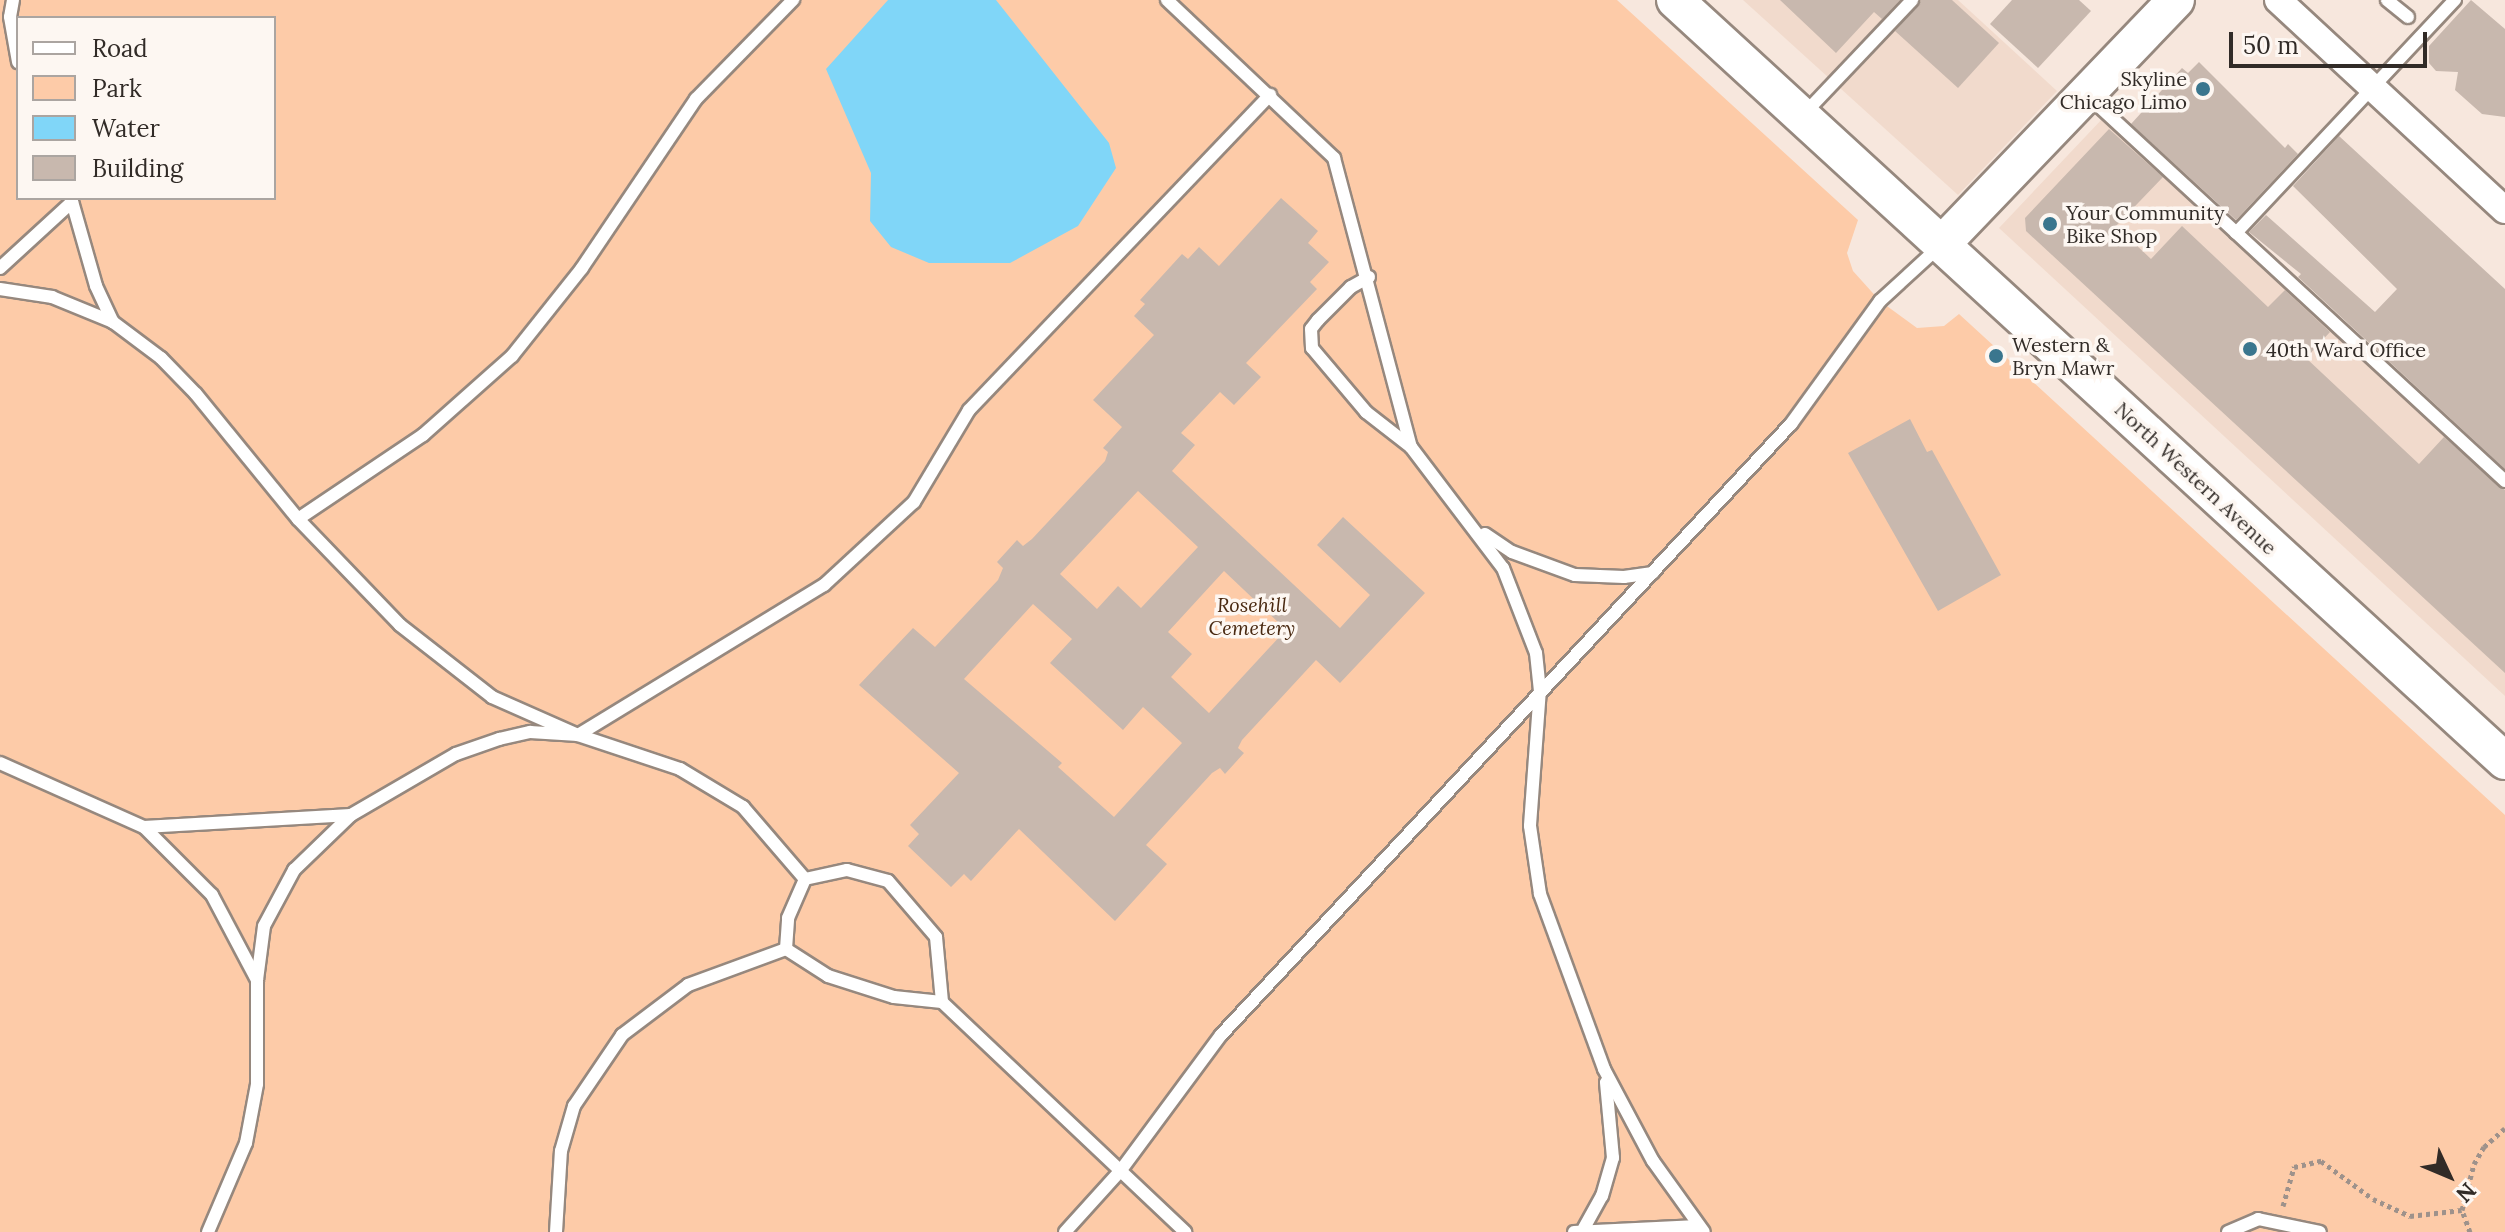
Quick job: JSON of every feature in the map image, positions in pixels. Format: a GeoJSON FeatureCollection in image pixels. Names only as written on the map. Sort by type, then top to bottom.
{"type":"FeatureCollection","features":[{"type":"Feature","properties":{"kind":"main road","name":"North Western Avenue"},"geometry":{"type":"LineString","coordinates":[[1675,0],[2505,761]]}},
{"type":"Feature","properties":{"kind":"main road"},"geometry":{"type":"LineString","coordinates":[[1942,244],[2176,0]]}},
{"type":"Feature","properties":{"kind":"street"},"geometry":{"type":"LineString","coordinates":[[2278,0],[2505,210]]}},
{"type":"Feature","properties":{"kind":"lane"},"geometry":{"type":"LineString","coordinates":[[13,0],[10,17],[16,51]]}},
{"type":"Feature","properties":{"kind":"lane"},"geometry":{"type":"LineString","coordinates":[[298,519],[423,435],[512,356],[582,268],[696,99],[793,0]]}},
{"type":"Feature","properties":{"kind":"lane"},"geometry":{"type":"LineString","coordinates":[[1167,0],[1334,158],[1369,277],[1411,447]]}},
{"type":"Feature","properties":{"kind":"lane"},"geometry":{"type":"LineString","coordinates":[[1802,117],[1912,0]]}},
{"type":"Feature","properties":{"kind":"lane"},"geometry":{"type":"LineString","coordinates":[[2387,0],[2408,17]]}},
{"type":"Feature","properties":{"kind":"lane"},"geometry":{"type":"LineString","coordinates":[[2236,233],[2455,0]]}},
{"type":"Feature","properties":{"kind":"lane"},"geometry":{"type":"LineString","coordinates":[[2086,94],[2505,481]]}},
{"type":"Feature","properties":{"kind":"lane"},"geometry":{"type":"LineString","coordinates":[[208,1232],[246,1143],[257,1084],[257,980],[264,926],[275,900],[294,870],[351,815],[456,754],[530,732],[578,735],[824,585],[903,513],[969,410],[1270,95]]}},
{"type":"Feature","properties":{"kind":"lane"},"geometry":{"type":"LineString","coordinates":[[0,268],[71,200],[96,286],[113,322]]}},
{"type":"Feature","properties":{"kind":"lane"},"geometry":{"type":"LineString","coordinates":[[1065,1232],[1121,1170],[1221,1035],[1540,689],[1791,424],[1880,301],[1942,244]]}},
{"type":"Feature","properties":{"kind":"lane"},"geometry":{"type":"LineString","coordinates":[[1369,277],[1351,287],[1318,320],[1311,329],[1312,348],[1366,412],[1411,447],[1439,488],[1479,530],[1503,568],[1528,625],[1540,689],[1530,826],[1540,894],[1604,1069],[1653,1161],[1701,1229]]}},
{"type":"Feature","properties":{"kind":"lane"},"geometry":{"type":"LineString","coordinates":[[0,289],[52,297],[113,322],[161,358],[196,394],[298,519],[400,625],[492,697],[578,735],[680,769],[743,807],[805,879]]}},
{"type":"Feature","properties":{"kind":"lane"},"geometry":{"type":"LineString","coordinates":[[1479,530],[1512,552],[1575,575],[1624,577],[1654,572]]}},
{"type":"Feature","properties":{"kind":"lane"},"geometry":{"type":"LineString","coordinates":[[0,763],[144,827],[212,895],[257,980]]}},
{"type":"Feature","properties":{"kind":"lane"},"geometry":{"type":"LineString","coordinates":[[144,827],[351,815]]}},
{"type":"Feature","properties":{"kind":"lane"},"geometry":{"type":"LineString","coordinates":[[805,879],[847,870],[888,881],[908,899],[936,937],[942,1002]]}},
{"type":"Feature","properties":{"kind":"lane"},"geometry":{"type":"LineString","coordinates":[[786,949],[788,918],[805,879]]}},
{"type":"Feature","properties":{"kind":"lane"},"geometry":{"type":"LineString","coordinates":[[786,949],[828,976],[894,997],[942,1002],[1185,1232]]}},
{"type":"Feature","properties":{"kind":"lane"},"geometry":{"type":"LineString","coordinates":[[556,1232],[561,1151],[570,1121],[613,1045],[652,1008],[688,985],[786,949]]}},
{"type":"Feature","properties":{"kind":"lane"},"geometry":{"type":"LineString","coordinates":[[1604,1069],[1614,1129],[1613,1158],[1579,1230],[1701,1229]]}},
{"type":"Feature","properties":{"kind":"lane"},"geometry":{"type":"LineString","coordinates":[[2228,1232],[2241,1222],[2277,1221],[2320,1232]]}},
{"type":"Feature","properties":{"kind":"path"},"geometry":{"type":"LineString","coordinates":[[2470,1232],[2462,1210],[2474,1164],[2484,1147],[2505,1128]]}},
{"type":"Feature","properties":{"kind":"path"},"geometry":{"type":"LineString","coordinates":[[2277,1221],[2294,1167],[2321,1161],[2373,1199],[2410,1216],[2462,1210]]}},
{"type":"Feature","properties":{"kind":"shaded area"},"geometry":{"type":"Polygon","coordinates":[[[1743,0],[1958,0],[2057,91],[1958,195],[1743,0]]]}},
{"type":"Feature","properties":{"kind":"shaded area"},"geometry":{"type":"Polygon","coordinates":[[[2104,117],[2505,487],[2505,696],[1999,228],[2104,117]]]}},
{"type":"Feature","properties":{"kind":"green space","name":"Rosehill Cemetery"},"geometry":{"type":"Polygon","coordinates":[[[0,0],[1617,0],[1858,220],[1847,253],[1853,271],[1880,301],[1917,328],[1944,326],[1959,314],[2505,815],[2505,1232],[0,1232],[0,0]]]}},
{"type":"Feature","properties":{"kind":"water"},"geometry":{"type":"Polygon","coordinates":[[[888,0],[996,0],[1109,143],[1116,168],[1078,226],[1010,263],[929,263],[891,247],[870,221],[871,173],[826,69],[888,0]]]}},
{"type":"Feature","properties":{"kind":"building"},"geometry":{"type":"Polygon","coordinates":[[[1780,0],[1900,0],[1882,19],[1874,12],[1836,53],[1780,0]]]}},
{"type":"Feature","properties":{"kind":"building"},"geometry":{"type":"Polygon","coordinates":[[[1921,0],[1952,0],[1999,43],[1958,88],[1895,31],[1921,0]]]}},
{"type":"Feature","properties":{"kind":"building"},"geometry":{"type":"Polygon","coordinates":[[[2012,0],[2079,0],[2091,11],[2038,68],[1990,24],[2012,0]]]}},
{"type":"Feature","properties":{"kind":"building"},"geometry":{"type":"Polygon","coordinates":[[[2471,0],[2505,29],[2505,117],[2482,114],[2455,90],[2458,72],[2436,71],[2429,63],[2429,46],[2471,0]]]}},
{"type":"Feature","properties":{"kind":"building"},"geometry":{"type":"Polygon","coordinates":[[[2199,62],[2285,148],[2288,144],[2298,154],[2236,220],[2131,124],[2182,68],[2188,73],[2199,62]]]}},
{"type":"Feature","properties":{"kind":"building"},"geometry":{"type":"Polygon","coordinates":[[[2109,129],[2163,177],[2116,226],[2151,259],[2182,226],[2268,307],[2285,290],[2330,332],[2306,358],[2419,464],[2444,437],[2505,490],[2505,673],[2026,231],[2025,218],[2109,129]]]}},
{"type":"Feature","properties":{"kind":"building"},"geometry":{"type":"Polygon","coordinates":[[[2339,136],[2505,289],[2505,469],[2298,277],[2301,274],[2249,232],[2266,215],[2375,312],[2397,289],[2293,186],[2339,136]]]}},
{"type":"Feature","properties":{"kind":"building"},"geometry":{"type":"Polygon","coordinates":[[[1281,198],[1318,231],[1308,243],[1329,262],[1310,282],[1317,289],[1246,363],[1261,377],[1234,405],[1220,392],[1181,433],[1195,445],[1172,471],[1340,628],[1370,595],[1317,545],[1343,517],[1425,593],[1340,683],[1316,660],[1242,740],[1238,748],[1244,753],[1225,774],[1220,768],[1212,773],[1146,845],[1167,864],[1115,921],[1019,829],[971,881],[964,874],[951,887],[908,846],[919,834],[910,825],[959,773],[859,685],[913,628],[935,647],[998,580],[1003,568],[997,562],[1017,540],[1023,546],[1032,539],[1105,461],[1108,452],[1103,448],[1122,427],[1093,400],[1154,335],[1134,316],[1145,304],[1140,300],[1182,254],[1188,259],[1199,247],[1219,266],[1281,198]],[[1138,491],[1060,574],[1097,609],[1118,586],[1141,608],[1198,547],[1138,491]],[[1224,571],[1168,632],[1192,654],[1171,677],[1209,713],[1282,634],[1276,628],[1280,624],[1224,571]],[[1033,604],[964,679],[1062,763],[1058,767],[1114,817],[1182,743],[1143,707],[1123,730],[1050,663],[1072,639],[1033,604]]]}},
{"type":"Feature","properties":{"kind":"building"},"geometry":{"type":"Polygon","coordinates":[[[1910,419],[1927,452],[1932,450],[2001,575],[1938,611],[1848,453],[1910,419]]]}},
{"type":"Feature","properties":{"kind":"place","name":"Skyline Chicago Limo"},"geometry":{"type":"Point","coordinates":[2203,89]}},
{"type":"Feature","properties":{"kind":"place","name":"Your Community Bike Shop"},"geometry":{"type":"Point","coordinates":[2050,224]}},
{"type":"Feature","properties":{"kind":"place","name":"40th Ward Office"},"geometry":{"type":"Point","coordinates":[2250,349]}},
{"type":"Feature","properties":{"kind":"place","name":"Western & Bryn Mawr"},"geometry":{"type":"Point","coordinates":[1996,356]}}]}
